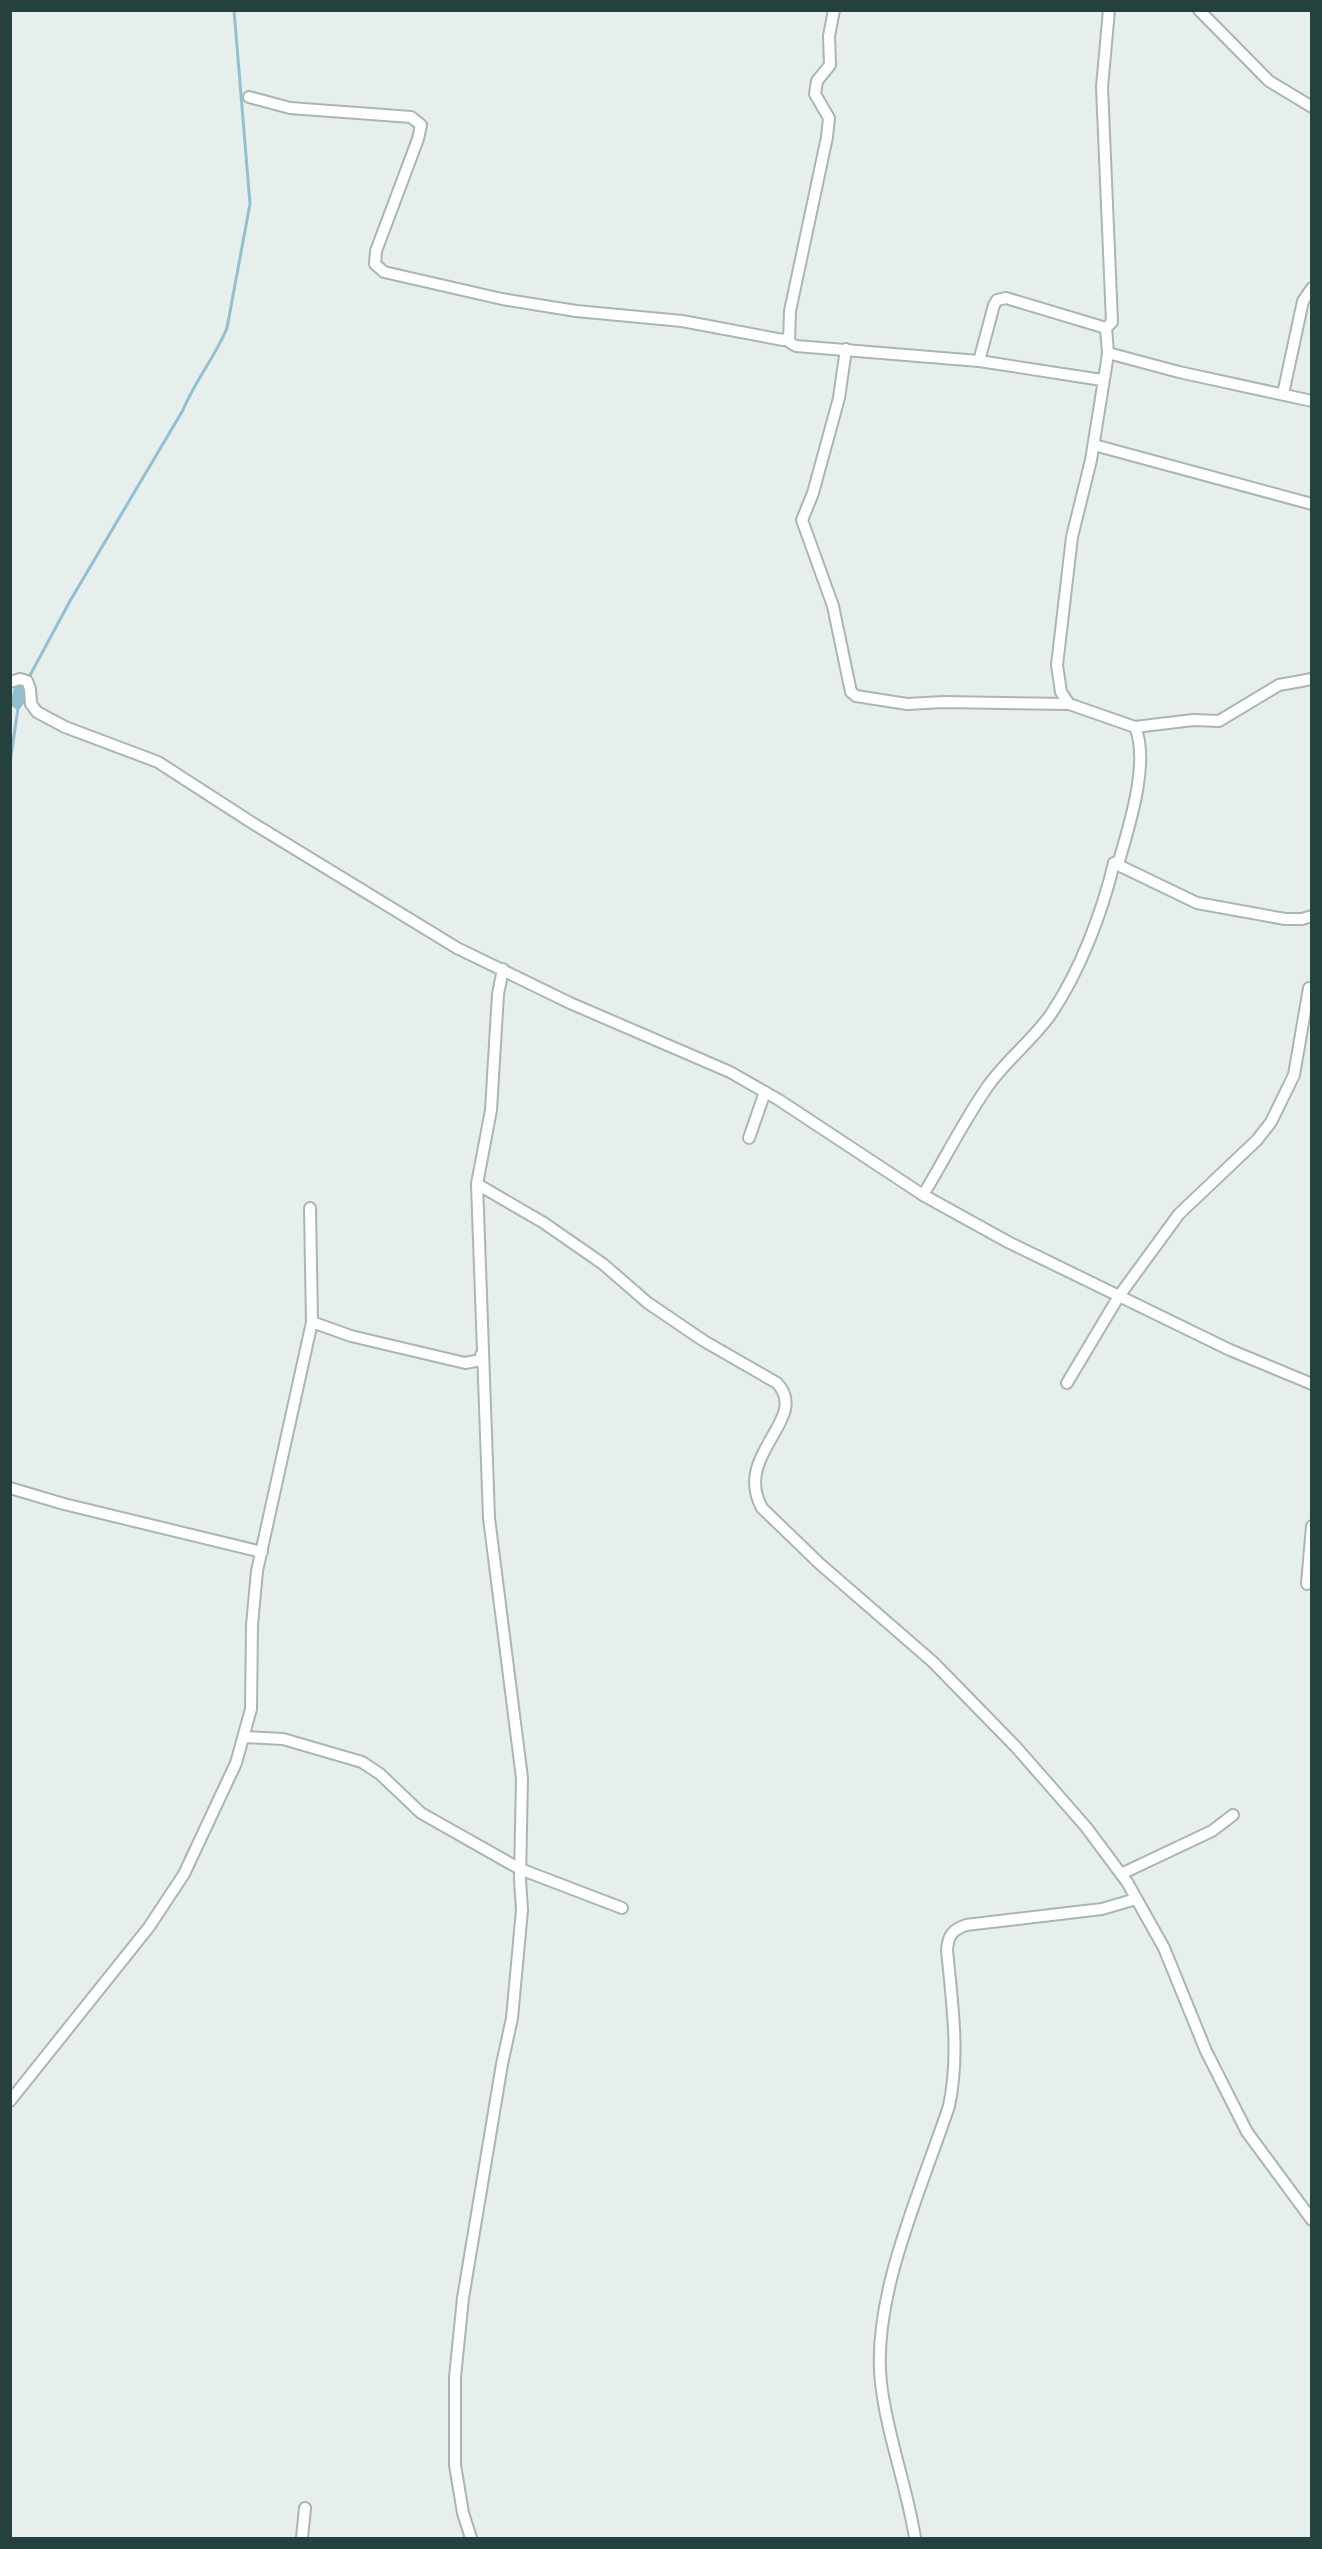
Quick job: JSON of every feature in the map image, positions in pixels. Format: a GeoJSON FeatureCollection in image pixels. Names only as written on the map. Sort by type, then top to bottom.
{"type":"FeatureCollection","features":[{"type":"Feature","properties":{"kind":"street"},"geometry":{"type":"LineString","coordinates":[[834,10],[829,36],[830,65],[817,81],[815,93],[829,118],[828,137],[793,295],[788,338],[792,344],[980,361],[1102,380]]}},
{"type":"Feature","properties":{"kind":"street"},"geometry":{"type":"LineString","coordinates":[[1069,704],[1059,686],[1056,665],[1057,646],[1072,537],[1094,445],[1102,380],[1108,353],[1106,328],[1112,322],[1101,87],[1109,10]]}},
{"type":"Feature","properties":{"kind":"street"},"geometry":{"type":"LineString","coordinates":[[1199,10],[1269,81],[1311,106]]}},
{"type":"Feature","properties":{"kind":"street"},"geometry":{"type":"LineString","coordinates":[[249,97],[290,108],[411,117],[418,120],[421,125],[418,139],[376,250],[375,264],[384,272],[502,299],[576,311],[681,321],[783,340],[788,338]]}},
{"type":"Feature","properties":{"kind":"street"},"geometry":{"type":"LineString","coordinates":[[1283,394],[1303,302],[1311,288]]}},
{"type":"Feature","properties":{"kind":"street"},"geometry":{"type":"LineString","coordinates":[[980,361],[994,305],[1001,298],[1106,328]]}},
{"type":"Feature","properties":{"kind":"street"},"geometry":{"type":"LineString","coordinates":[[846,349],[839,398],[823,459],[802,522],[833,606],[851,692],[856,696],[907,704],[944,702],[1069,704],[1135,727],[1194,720],[1219,721],[1279,685],[1311,679]]}},
{"type":"Feature","properties":{"kind":"street"},"geometry":{"type":"LineString","coordinates":[[1108,353],[1179,372],[1311,401]]}},
{"type":"Feature","properties":{"kind":"street"},"geometry":{"type":"LineString","coordinates":[[1094,445],[1311,504]]}},
{"type":"Feature","properties":{"kind":"street"},"geometry":{"type":"LineString","coordinates":[[10,682],[20,679],[27,681],[31,704],[42,715],[96,739],[158,762],[254,824],[457,948],[570,1003],[730,1072],[765,1092],[923,1195],[1008,1242],[1230,1350],[1311,1384]]}},
{"type":"Feature","properties":{"kind":"street"},"geometry":{"type":"LineString","coordinates":[[923,1195],[987,1088],[1003,1066],[1051,1014],[1083,952],[1106,894],[1114,863],[1119,861],[1128,829],[1137,786],[1140,742],[1135,727]]}},
{"type":"Feature","properties":{"kind":"street"},"geometry":{"type":"LineString","coordinates":[[1114,863],[1197,903],[1285,919],[1302,920],[1311,916]]}},
{"type":"Feature","properties":{"kind":"street"},"geometry":{"type":"LineString","coordinates":[[312,1322],[351,1336],[465,1363],[482,1360],[477,1184],[491,1110],[497,1004],[503,969]]}},
{"type":"Feature","properties":{"kind":"street"},"geometry":{"type":"LineString","coordinates":[[1066,1383],[1119,1296],[1179,1214],[1257,1140],[1270,1122],[1294,1075],[1309,988]]}},
{"type":"Feature","properties":{"kind":"street"},"geometry":{"type":"LineString","coordinates":[[750,1138],[765,1092]]}},
{"type":"Feature","properties":{"kind":"street"},"geometry":{"type":"LineString","coordinates":[[477,1184],[544,1223],[603,1264],[648,1303],[704,1341],[777,1383],[786,1396],[787,1404],[754,1476],[755,1497],[762,1508],[820,1564],[933,1662],[1017,1747],[1086,1827],[1121,1875],[1164,1948],[1206,2051],[1247,2132],[1311,2220]]}},
{"type":"Feature","properties":{"kind":"street"},"geometry":{"type":"LineString","coordinates":[[10,2101],[149,1927],[184,1874],[236,1763],[251,1708],[255,1589],[312,1322],[310,1208]]}},
{"type":"Feature","properties":{"kind":"street"},"geometry":{"type":"LineString","coordinates":[[471,2538],[455,2465],[455,2377],[463,2298],[502,2064],[512,2018],[522,1910],[520,1869],[522,1778],[489,1518],[481,1355]]}},
{"type":"Feature","properties":{"kind":"street"},"geometry":{"type":"LineString","coordinates":[[10,1488],[64,1504],[262,1552]]}},
{"type":"Feature","properties":{"kind":"street"},"geometry":{"type":"LineString","coordinates":[[1306,1584],[1311,1526]]}},
{"type":"Feature","properties":{"kind":"street"},"geometry":{"type":"LineString","coordinates":[[244,1737],[283,1739],[363,1762],[380,1774],[421,1813],[520,1869],[622,1908]]}},
{"type":"Feature","properties":{"kind":"street"},"geometry":{"type":"LineString","coordinates":[[1121,1875],[1212,1831],[1233,1815]]}},
{"type":"Feature","properties":{"kind":"street"},"geometry":{"type":"LineString","coordinates":[[915,2538],[888,2422],[881,2382],[880,2354],[883,2315],[891,2277],[954,2086],[956,2061],[947,1950],[949,1937],[958,1928],[966,1925],[1102,1909],[1136,1899]]}},
{"type":"Feature","properties":{"kind":"street"},"geometry":{"type":"LineString","coordinates":[[302,2538],[305,2508]]}},
{"type":"Feature","properties":{"kind":"water"},"geometry":{"type":"Polygon","coordinates":[[[17,683],[26,684],[29,697],[18,711],[12,706],[13,691],[17,683]]]}},
{"type":"Feature","properties":{"kind":"waterway"},"geometry":{"type":"LineString","coordinates":[[28,679],[70,601],[183,410],[227,328],[250,204],[234,10]]}},
{"type":"Feature","properties":{"kind":"waterway"},"geometry":{"type":"LineString","coordinates":[[10,763],[18,708]]}}]}
